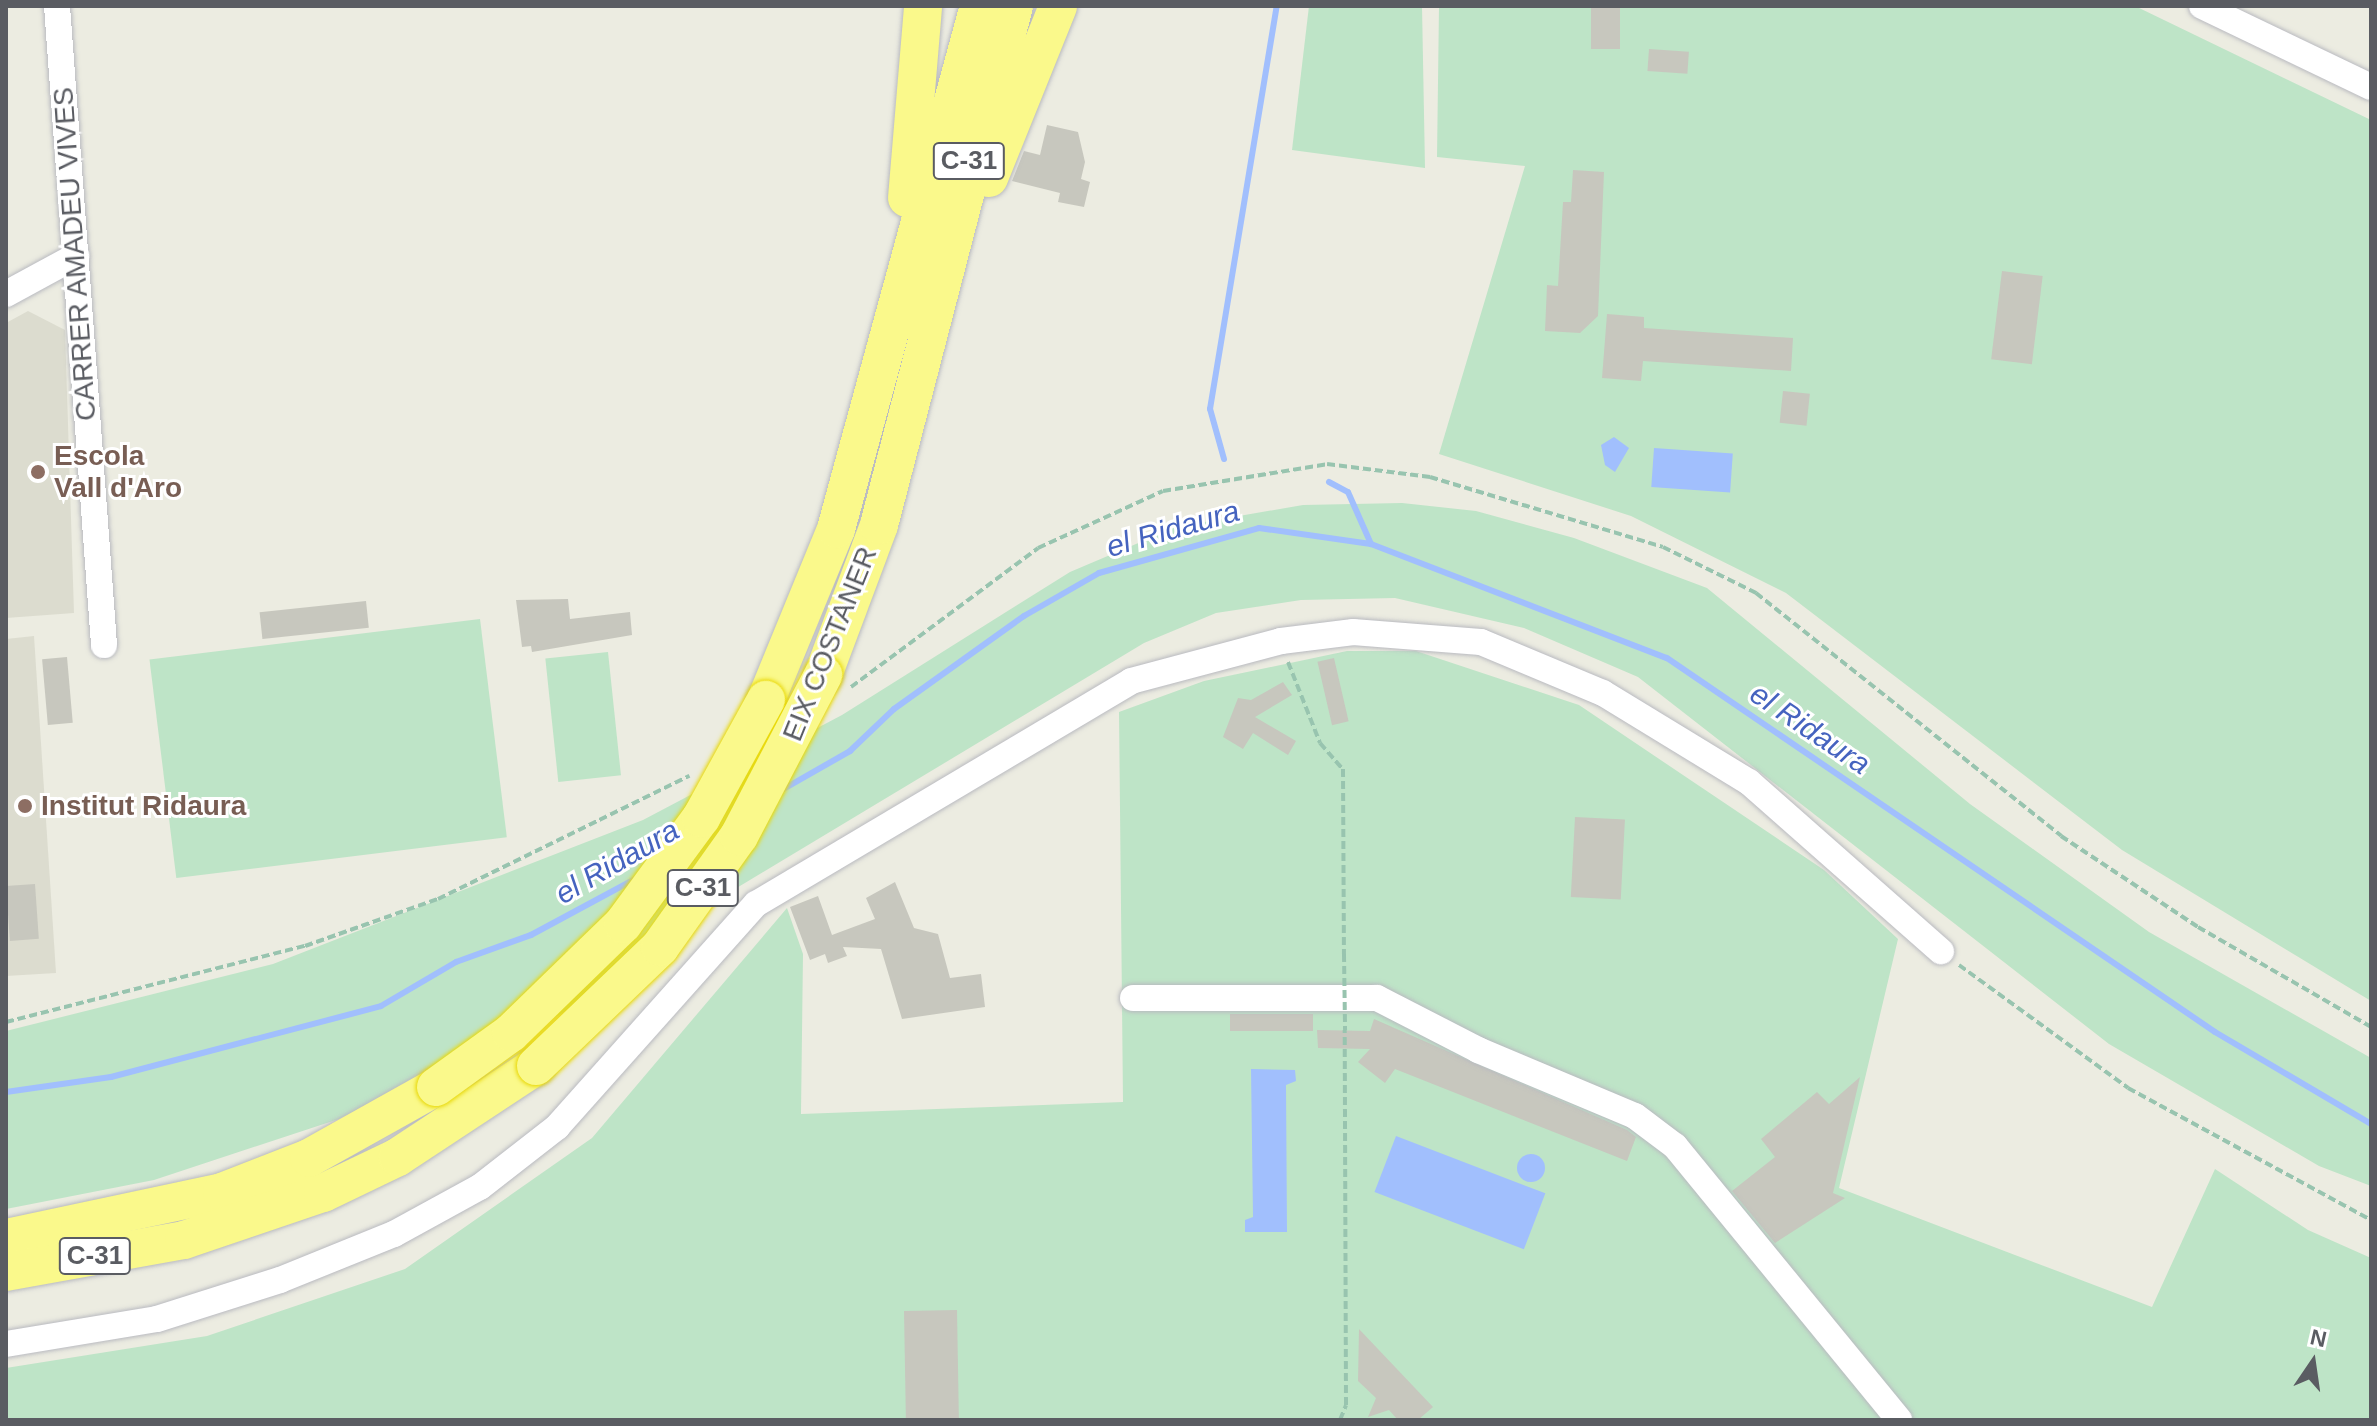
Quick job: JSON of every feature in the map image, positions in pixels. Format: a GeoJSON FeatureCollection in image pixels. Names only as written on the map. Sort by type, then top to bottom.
{"type":"FeatureCollection","features":[{"type":"Feature","properties":{"kind":"highway"},"geometry":{"type":"LineString","coordinates":[[905,270],[923,6]]}},
{"type":"Feature","properties":{"kind":"highway","name":"EIX COSTANER"},"geometry":{"type":"LineString","coordinates":[[6,1238],[222,1192],[309,1158],[436,1087],[511,1033],[623,924],[701,818],[766,700],[836,529],[979,6]]}},
{"type":"Feature","properties":{"kind":"highway","name":"EIX COSTANER"},"geometry":{"type":"LineString","coordinates":[[6,1272],[184,1240],[323,1193],[398,1157],[536,1066],[660,947],[739,836],[832,685],[879,525],[934,318],[972,149],[1014,6]]}},
{"type":"Feature","properties":{"kind":"highway"},"geometry":{"type":"LineString","coordinates":[[934,318],[1058,6]]}},
{"type":"Feature","properties":{"kind":"street","name":"CARRER AMADEU VIVES"},"geometry":{"type":"LineString","coordinates":[[57,6],[104,645]]}},
{"type":"Feature","properties":{"kind":"street"},"geometry":{"type":"LineString","coordinates":[[2202,6],[2371,87]]}},
{"type":"Feature","properties":{"kind":"street"},"geometry":{"type":"LineString","coordinates":[[6,294],[76,256]]}},
{"type":"Feature","properties":{"kind":"street"},"geometry":{"type":"LineString","coordinates":[[6,1344],[157,1319],[280,1280],[394,1234],[480,1187],[557,1127],[756,904],[1131,681],[1281,641],[1353,632],[1481,642],[1603,693],[1749,782],[1941,951]]}},
{"type":"Feature","properties":{"kind":"street"},"geometry":{"type":"LineString","coordinates":[[1133,998],[1377,998],[1478,1050],[1635,1116],[1675,1146],[1899,1420]]}},
{"type":"Feature","properties":{"kind":"path"},"geometry":{"type":"LineString","coordinates":[[832,685],[1038,548],[1163,491],[1327,464],[1430,477],[1663,547],[1756,593],[2061,836],[2198,927],[2371,1027]]}},
{"type":"Feature","properties":{"kind":"path"},"geometry":{"type":"LineString","coordinates":[[1281,641],[1320,743],[1343,769],[1346,1405],[1340,1420]]}},
{"type":"Feature","properties":{"kind":"path"},"geometry":{"type":"LineString","coordinates":[[6,1022],[305,946],[438,899],[692,774]]}},
{"type":"Feature","properties":{"kind":"path"},"geometry":{"type":"LineString","coordinates":[[1941,951],[2128,1088],[2371,1220]]}},
{"type":"Feature","properties":{"kind":"shaded area","name":"Escola Vall d'Aro"},"geometry":{"type":"Polygon","coordinates":[[[28,311],[65,330],[74,613],[6,618],[6,323],[28,311]]]}},
{"type":"Feature","properties":{"kind":"shaded area","name":"Institut Ridaura"},"geometry":{"type":"Polygon","coordinates":[[[34,636],[56,973],[6,976],[6,639],[34,636]]]}},
{"type":"Feature","properties":{"kind":"green space"},"geometry":{"type":"Polygon","coordinates":[[[1309,6],[1422,6],[1425,168],[1292,150],[1309,6]]]}},
{"type":"Feature","properties":{"kind":"green space"},"geometry":{"type":"Polygon","coordinates":[[[1439,6],[2135,6],[2371,120],[2371,1001],[2122,850],[1786,593],[1631,516],[1439,454],[1525,166],[1437,157],[1439,6]]]}},
{"type":"Feature","properties":{"kind":"green space"},"geometry":{"type":"Polygon","coordinates":[[[1402,503],[1476,511],[1574,538],[1707,588],[1970,804],[2149,932],[2371,1058],[2371,1186],[2319,1166],[2109,1044],[1638,677],[1524,628],[1395,598],[1301,600],[1216,613],[1144,643],[725,895],[561,1014],[339,1119],[154,1180],[6,1209],[6,1031],[273,964],[643,820],[842,715],[1070,572],[1176,527],[1303,505],[1402,503]]]}},
{"type":"Feature","properties":{"kind":"green space"},"geometry":{"type":"Polygon","coordinates":[[[480,619],[507,837],[176,878],[149,660],[480,619]]]}},
{"type":"Feature","properties":{"kind":"green space"},"geometry":{"type":"Polygon","coordinates":[[[1347,651],[1416,651],[1579,705],[1824,870],[1898,939],[1839,1188],[2152,1307],[2215,1169],[2308,1230],[2371,1258],[2371,1420],[6,1420],[6,1368],[207,1336],[405,1269],[592,1138],[787,908],[803,954],[801,1114],[1123,1102],[1119,712],[1204,681],[1347,651]]]}},
{"type":"Feature","properties":{"kind":"green space"},"geometry":{"type":"Polygon","coordinates":[[[608,652],[621,775],[558,782],[545,659],[608,652]]]}},
{"type":"Feature","properties":{"kind":"water"},"geometry":{"type":"Polygon","coordinates":[[[1614,437],[1629,448],[1615,472],[1605,465],[1601,445],[1614,437]]]}},
{"type":"Feature","properties":{"kind":"water"},"geometry":{"type":"Polygon","coordinates":[[[1654,448],[1733,454],[1730,492],[1651,487],[1654,448]]]}},
{"type":"Feature","properties":{"kind":"water"},"geometry":{"type":"Polygon","coordinates":[[[1251,1069],[1295,1070],[1296,1081],[1286,1085],[1287,1232],[1245,1232],[1245,1220],[1253,1217],[1251,1069]]]}},
{"type":"Feature","properties":{"kind":"water"},"geometry":{"type":"Polygon","coordinates":[[[1396,1136],[1545,1193],[1524,1249],[1374,1192],[1396,1136]]]}},
{"type":"Feature","properties":{"kind":"water"},"geometry":{"type":"Polygon","coordinates":[[[1531,1154],[1541,1158],[1545,1168],[1541,1178],[1531,1182],[1521,1178],[1517,1168],[1521,1158],[1531,1154]]]}},
{"type":"Feature","properties":{"kind":"building"},"geometry":{"type":"Polygon","coordinates":[[[1591,6],[1620,6],[1620,49],[1591,49],[1591,6]]]}},
{"type":"Feature","properties":{"kind":"building"},"geometry":{"type":"Polygon","coordinates":[[[1649,49],[1689,52],[1687,74],[1647,71],[1649,49]]]}},
{"type":"Feature","properties":{"kind":"building"},"geometry":{"type":"Polygon","coordinates":[[[1047,125],[1078,132],[1085,162],[1081,179],[1090,182],[1084,207],[1058,202],[1060,193],[1012,181],[1024,151],[1040,155],[1047,125]]]}},
{"type":"Feature","properties":{"kind":"building"},"geometry":{"type":"Polygon","coordinates":[[[1573,170],[1604,172],[1598,316],[1580,333],[1545,331],[1547,285],[1558,286],[1563,202],[1571,202],[1573,170]]]}},
{"type":"Feature","properties":{"kind":"building"},"geometry":{"type":"Polygon","coordinates":[[[2002,271],[2043,276],[2032,364],[1991,359],[2002,271]]]}},
{"type":"Feature","properties":{"kind":"building"},"geometry":{"type":"Polygon","coordinates":[[[1607,314],[1644,317],[1644,328],[1793,338],[1791,371],[1643,361],[1641,381],[1602,378],[1607,314]]]}},
{"type":"Feature","properties":{"kind":"building"},"geometry":{"type":"Polygon","coordinates":[[[1783,391],[1810,394],[1807,426],[1780,423],[1783,391]]]}},
{"type":"Feature","properties":{"kind":"building"},"geometry":{"type":"Polygon","coordinates":[[[568,599],[570,619],[630,612],[632,635],[532,652],[531,646],[522,647],[516,600],[568,599]]]}},
{"type":"Feature","properties":{"kind":"building"},"geometry":{"type":"Polygon","coordinates":[[[366,601],[369,628],[262,639],[260,612],[366,601]]]}},
{"type":"Feature","properties":{"kind":"building"},"geometry":{"type":"Polygon","coordinates":[[[67,657],[73,723],[48,725],[42,659],[67,657]]]}},
{"type":"Feature","properties":{"kind":"building"},"geometry":{"type":"Polygon","coordinates":[[[1334,658],[1349,721],[1332,725],[1317,662],[1334,658]]]}},
{"type":"Feature","properties":{"kind":"building"},"geometry":{"type":"Polygon","coordinates":[[[1283,682],[1292,695],[1255,717],[1296,741],[1288,755],[1253,733],[1243,749],[1223,737],[1238,698],[1251,700],[1283,682]]]}},
{"type":"Feature","properties":{"kind":"building"},"geometry":{"type":"Polygon","coordinates":[[[1575,817],[1625,820],[1621,900],[1571,897],[1575,817]]]}},
{"type":"Feature","properties":{"kind":"building"},"geometry":{"type":"Polygon","coordinates":[[[895,882],[914,928],[938,934],[950,978],[981,974],[985,1007],[902,1019],[881,949],[843,947],[847,956],[828,963],[825,954],[810,960],[790,907],[818,896],[832,935],[875,919],[866,898],[895,882]]]}},
{"type":"Feature","properties":{"kind":"building"},"geometry":{"type":"Polygon","coordinates":[[[35,884],[39,939],[10,941],[6,886],[35,884]]]}},
{"type":"Feature","properties":{"kind":"building"},"geometry":{"type":"Polygon","coordinates":[[[1230,1014],[1313,1014],[1313,1031],[1230,1031],[1230,1014]]]}},
{"type":"Feature","properties":{"kind":"building"},"geometry":{"type":"Polygon","coordinates":[[[1374,1019],[1627,1130],[1636,1137],[1627,1161],[1395,1069],[1385,1083],[1358,1062],[1370,1049],[1318,1048],[1317,1030],[1370,1031],[1374,1019]]]}},
{"type":"Feature","properties":{"kind":"building"},"geometry":{"type":"Polygon","coordinates":[[[1860,1077],[1833,1193],[1845,1198],[1775,1243],[1732,1191],[1775,1157],[1761,1139],[1817,1092],[1829,1104],[1860,1077]]]}},
{"type":"Feature","properties":{"kind":"building"},"geometry":{"type":"Polygon","coordinates":[[[957,1310],[959,1420],[906,1420],[904,1311],[957,1310]]]}},
{"type":"Feature","properties":{"kind":"building"},"geometry":{"type":"Polygon","coordinates":[[[1359,1329],[1433,1407],[1418,1420],[1398,1420],[1389,1410],[1368,1417],[1376,1398],[1358,1381],[1359,1329]]]}},
{"type":"Feature","properties":{"kind":"waterway"},"geometry":{"type":"LineString","coordinates":[[1224,459],[1210,409],[1277,6]]}},
{"type":"Feature","properties":{"kind":"waterway"},"geometry":{"type":"LineString","coordinates":[[1329,482],[1348,492],[1371,544]]}},
{"type":"Feature","properties":{"kind":"waterway","name":"el Ridaura"},"geometry":{"type":"LineString","coordinates":[[780,791],[850,751],[894,709],[1024,616],[1099,573],[1259,528],[1371,544],[1667,658],[2215,1032],[2371,1124]]}},
{"type":"Feature","properties":{"kind":"waterway","name":"el Ridaura"},"geometry":{"type":"LineString","coordinates":[[6,1092],[111,1077],[381,1006],[456,962],[531,935],[637,878]]}},
{"type":"Feature","properties":{"kind":"place","name":"Escola Vall d'Aro"},"geometry":{"type":"Point","coordinates":[38,472]}},
{"type":"Feature","properties":{"kind":"place","name":"Institut Ridaura"},"geometry":{"type":"Point","coordinates":[25,806]}}]}
